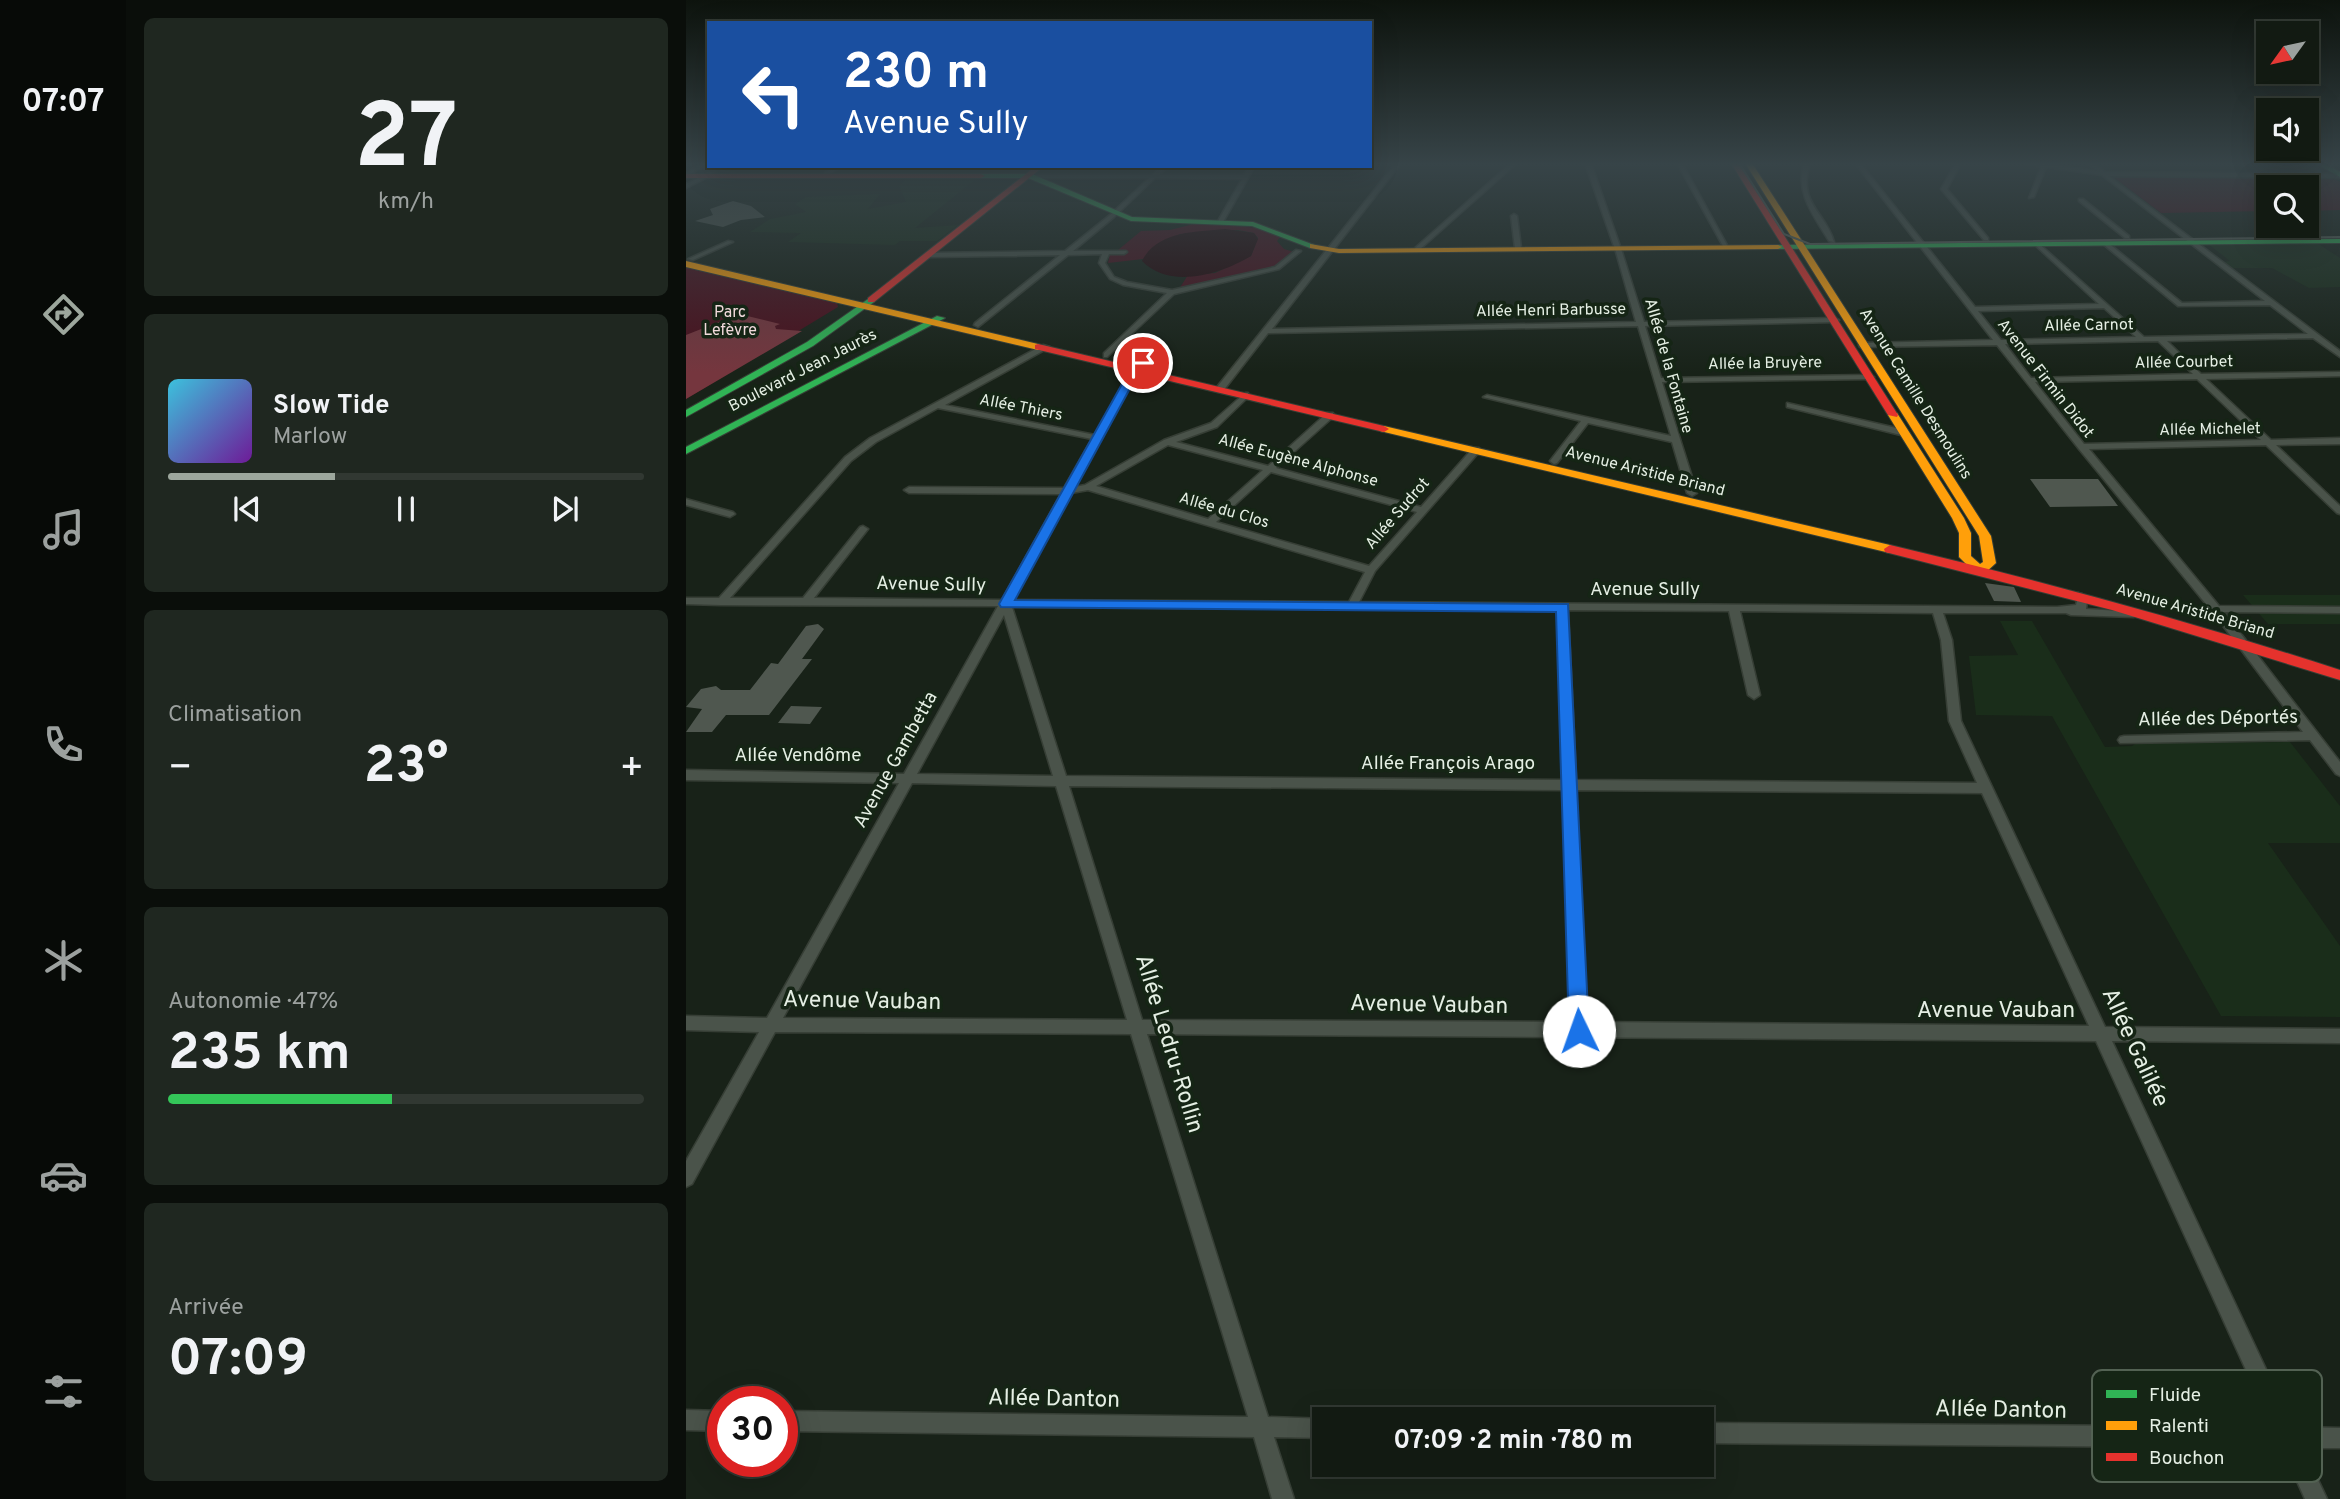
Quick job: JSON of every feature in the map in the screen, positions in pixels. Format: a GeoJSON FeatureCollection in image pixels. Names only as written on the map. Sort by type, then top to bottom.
{"type":"FeatureCollection","features":[{"type":"Feature","properties":{"kind":"main road"},"geometry":{"type":"LineString","coordinates":[[686,414],[810,344],[958,233]]}},
{"type":"Feature","properties":{"kind":"main road"},"geometry":{"type":"LineString","coordinates":[[1275,233],[1305,245],[1332,250],[1919,243],[2127,237],[2340,241]]}},
{"type":"Feature","properties":{"kind":"main road"},"geometry":{"type":"LineString","coordinates":[[1781,233],[1789,245]]}},
{"type":"Feature","properties":{"kind":"main road"},"geometry":{"type":"LineString","coordinates":[[1783,233],[1789,245]]}},
{"type":"Feature","properties":{"kind":"main road"},"geometry":{"type":"LineString","coordinates":[[1789,245],[1832,241],[2105,243],[2340,233]]}},
{"type":"Feature","properties":{"kind":"main road","name":"Avenue Camille Desmoulins"},"geometry":{"type":"LineString","coordinates":[[1789,245],[1963,528],[1965,557]]}},
{"type":"Feature","properties":{"kind":"main road","name":"Avenue Camille Desmoulins"},"geometry":{"type":"LineString","coordinates":[[1789,245],[1863,345],[1985,536],[1985,566]]}},
{"type":"Feature","properties":{"kind":"main road"},"geometry":{"type":"LineString","coordinates":[[690,260],[934,317]]}},
{"type":"Feature","properties":{"kind":"main road","name":"Avenue Aristide Briand"},"geometry":{"type":"LineString","coordinates":[[934,317],[1107,355],[1140,366]]}},
{"type":"Feature","properties":{"kind":"main road","name":"Avenue Aristide Briand"},"geometry":{"type":"LineString","coordinates":[[934,317],[1046,347],[1554,460],[1965,557],[2078,596],[2240,642],[2340,675]]}},
{"type":"Feature","properties":{"kind":"main road","name":"Boulevard Jean Jaurès"},"geometry":{"type":"LineString","coordinates":[[686,451],[934,317]]}},
{"type":"Feature","properties":{"kind":"main road","name":"Avenue Aristide Briand"},"geometry":{"type":"LineString","coordinates":[[1223,386],[1245,395],[1476,450],[1985,566],[2229,627],[2340,664]]}},
{"type":"Feature","properties":{"kind":"street"},"geometry":{"type":"LineString","coordinates":[[978,325],[1090,233]]}},
{"type":"Feature","properties":{"kind":"street"},"geometry":{"type":"LineString","coordinates":[[1223,386],[1345,233]]}},
{"type":"Feature","properties":{"kind":"street"},"geometry":{"type":"LineString","coordinates":[[1417,249],[1435,233]]}},
{"type":"Feature","properties":{"kind":"street"},"geometry":{"type":"LineString","coordinates":[[1516,233],[1518,248]]}},
{"type":"Feature","properties":{"kind":"street","name":"Allée de la Fontaine"},"geometry":{"type":"LineString","coordinates":[[1613,233],[1660,380],[1692,493]]}},
{"type":"Feature","properties":{"kind":"street"},"geometry":{"type":"LineString","coordinates":[[1719,233],[1726,246]]}},
{"type":"Feature","properties":{"kind":"street"},"geometry":{"type":"LineString","coordinates":[[1827,233],[1832,241]]}},
{"type":"Feature","properties":{"kind":"street","name":"Avenue Firmin Didot"},"geometry":{"type":"LineString","coordinates":[[1911,233],[2240,642]]}},
{"type":"Feature","properties":{"kind":"street"},"geometry":{"type":"LineString","coordinates":[[1981,233],[1986,239]]}},
{"type":"Feature","properties":{"kind":"street"},"geometry":{"type":"LineString","coordinates":[[2122,233],[2127,237]]}},
{"type":"Feature","properties":{"kind":"street"},"geometry":{"type":"LineString","coordinates":[[2178,233],[2340,355]]}},
{"type":"Feature","properties":{"kind":"street"},"geometry":{"type":"LineString","coordinates":[[2105,243],[2180,305],[2273,303]]}},
{"type":"Feature","properties":{"kind":"street"},"geometry":{"type":"LineString","coordinates":[[2037,244],[2142,339]]}},
{"type":"Feature","properties":{"kind":"street"},"geometry":{"type":"LineString","coordinates":[[1106,253],[1102,262],[1112,278],[1125,284],[1172,292],[1277,268],[1298,251]]}},
{"type":"Feature","properties":{"kind":"street"},"geometry":{"type":"LineString","coordinates":[[929,256],[1124,252]]}},
{"type":"Feature","properties":{"kind":"street"},"geometry":{"type":"LineString","coordinates":[[1107,355],[1172,292]]}},
{"type":"Feature","properties":{"kind":"street"},"geometry":{"type":"LineString","coordinates":[[1971,309],[2104,306]]}},
{"type":"Feature","properties":{"kind":"street","name":"Allée Henri Barbusse"},"geometry":{"type":"LineString","coordinates":[[1268,331],[1835,320]]}},
{"type":"Feature","properties":{"kind":"street","name":"Allée Carnot"},"geometry":{"type":"LineString","coordinates":[[1863,345],[2315,336]]}},
{"type":"Feature","properties":{"kind":"street"},"geometry":{"type":"LineString","coordinates":[[2160,339],[2340,511]]}},
{"type":"Feature","properties":{"kind":"street"},"geometry":{"type":"LineString","coordinates":[[721,602],[848,459],[873,440],[1046,347]]}},
{"type":"Feature","properties":{"kind":"street","name":"Avenue Gambetta"},"geometry":{"type":"LineString","coordinates":[[686,1178],[1140,366]]}},
{"type":"Feature","properties":{"kind":"street","name":"Allée Courbet"},"geometry":{"type":"LineString","coordinates":[[2029,380],[2340,374]]}},
{"type":"Feature","properties":{"kind":"street","name":"Allée la Bruyère"},"geometry":{"type":"LineString","coordinates":[[1660,380],[1870,377]]}},
{"type":"Feature","properties":{"kind":"street"},"geometry":{"type":"LineString","coordinates":[[909,490],[1069,491],[1088,486],[1167,442],[1214,425],[1245,395]]}},
{"type":"Feature","properties":{"kind":"street"},"geometry":{"type":"LineString","coordinates":[[1487,397],[1675,440]]}},
{"type":"Feature","properties":{"kind":"street"},"geometry":{"type":"LineString","coordinates":[[1790,405],[1905,433]]}},
{"type":"Feature","properties":{"kind":"street","name":"Allée Thiers"},"geometry":{"type":"LineString","coordinates":[[938,406],[1098,438]]}},
{"type":"Feature","properties":{"kind":"street"},"geometry":{"type":"LineString","coordinates":[[1209,523],[1330,415]]}},
{"type":"Feature","properties":{"kind":"street"},"geometry":{"type":"LineString","coordinates":[[1554,460],[1586,420]]}},
{"type":"Feature","properties":{"kind":"street","name":"Allée Eugène Alphonse"},"geometry":{"type":"LineString","coordinates":[[1167,442],[1422,510]]}},
{"type":"Feature","properties":{"kind":"street","name":"Allée Michelet"},"geometry":{"type":"LineString","coordinates":[[2081,447],[2340,442]]}},
{"type":"Feature","properties":{"kind":"street","name":"Allée Sudrot"},"geometry":{"type":"LineString","coordinates":[[1353,604],[1371,570],[1476,450]]}},
{"type":"Feature","properties":{"kind":"street","name":"Allée du Clos"},"geometry":{"type":"LineString","coordinates":[[1088,486],[1371,570]]}},
{"type":"Feature","properties":{"kind":"street"},"geometry":{"type":"LineString","coordinates":[[686,502],[730,514]]}},
{"type":"Feature","properties":{"kind":"street"},"geometry":{"type":"LineString","coordinates":[[806,601],[863,528]]}},
{"type":"Feature","properties":{"kind":"street","name":"Avenue Sully"},"geometry":{"type":"LineString","coordinates":[[686,601],[2057,610],[2081,608],[2082,601],[2078,596]]}},
{"type":"Feature","properties":{"kind":"street","name":"Allée Ledru-Rollin"},"geometry":{"type":"LineString","coordinates":[[1006,604],[1283,1499]]}},
{"type":"Feature","properties":{"kind":"street"},"geometry":{"type":"LineString","coordinates":[[1563,607],[1567,784],[1579,1031]]}},
{"type":"Feature","properties":{"kind":"street"},"geometry":{"type":"LineString","coordinates":[[1734,608],[1754,695]]}},
{"type":"Feature","properties":{"kind":"street"},"geometry":{"type":"LineString","coordinates":[[2214,609],[2340,610]]}},
{"type":"Feature","properties":{"kind":"street","name":"Allée Galilée"},"geometry":{"type":"LineString","coordinates":[[1937,610],[1951,650],[1955,721],[2256,1370]]}},
{"type":"Feature","properties":{"kind":"street","name":"Avenue Sully"},"geometry":{"type":"LineString","coordinates":[[2057,610],[2090,614],[2139,614]]}},
{"type":"Feature","properties":{"kind":"street"},"geometry":{"type":"LineString","coordinates":[[2240,642],[2340,771]]}},
{"type":"Feature","properties":{"kind":"street","name":"Allée des Déportés"},"geometry":{"type":"LineString","coordinates":[[2124,740],[2312,736]]}},
{"type":"Feature","properties":{"kind":"street","name":"Allée Vendôme"},"geometry":{"type":"LineString","coordinates":[[686,775],[910,777]]}},
{"type":"Feature","properties":{"kind":"street","name":"Allée François Arago"},"geometry":{"type":"LineString","coordinates":[[910,777],[1060,781],[1987,788]]}},
{"type":"Feature","properties":{"kind":"street","name":"Avenue Vauban"},"geometry":{"type":"LineString","coordinates":[[686,1023],[851,1027],[2340,1036]]}},
{"type":"Feature","properties":{"kind":"street"},"geometry":{"type":"LineString","coordinates":[[686,1420],[707,1421]]}},
{"type":"Feature","properties":{"kind":"street","name":"Allée Danton"},"geometry":{"type":"LineString","coordinates":[[798,1421],[1312,1428]]}},
{"type":"Feature","properties":{"kind":"street","name":"Allée Danton"},"geometry":{"type":"LineString","coordinates":[[1714,1433],[2092,1437]]}},
{"type":"Feature","properties":{"kind":"street","name":"Allée Danton"},"geometry":{"type":"LineString","coordinates":[[2322,1438],[2340,1438]]}},
{"type":"Feature","properties":{"kind":"street","name":"Allée Galilée"},"geometry":{"type":"LineString","coordinates":[[2308,1482],[2316,1499]]}},
{"type":"Feature","properties":{"kind":"shaded area"},"geometry":{"type":"Polygon","coordinates":[[[799,233],[948,233],[937,241],[900,241],[895,245],[788,242],[801,233],[799,233]]]}},
{"type":"Feature","properties":{"kind":"shaded area"},"geometry":{"type":"Polygon","coordinates":[[[1190,233],[1254,233],[1258,239],[1251,256],[1239,263],[1196,276],[1167,275],[1153,270],[1142,261],[1149,251],[1167,238],[1190,233]]]}},
{"type":"Feature","properties":{"kind":"shaded area"},"geometry":{"type":"Polygon","coordinates":[[[2317,243],[2340,258],[2340,287],[2309,288],[2272,268],[2232,268],[2224,262],[2230,261],[2208,244],[2317,243]]]}},
{"type":"Feature","properties":{"kind":"shaded area"},"geometry":{"type":"Polygon","coordinates":[[[2243,595],[2340,595],[2340,624],[2268,624],[2243,595]]]}},
{"type":"Feature","properties":{"kind":"shaded area"},"geometry":{"type":"Polygon","coordinates":[[[2000,621],[2032,621],[2105,747],[2132,746],[2137,743],[2290,742],[2340,806],[2340,843],[2268,843],[2340,946],[2340,1017],[2221,1016],[2052,716],[1976,715],[1969,656],[2018,655],[2000,621]]]}},
{"type":"Feature","properties":{"kind":"green space"},"geometry":{"type":"Polygon","coordinates":[[[1139,233],[1195,233],[1180,234],[1143,259],[1108,263],[1110,254],[1126,253],[1127,250],[1118,250],[1139,233]]]}},
{"type":"Feature","properties":{"kind":"green space"},"geometry":{"type":"Polygon","coordinates":[[[1254,233],[1270,233],[1280,237],[1277,241],[1284,249],[1294,252],[1274,267],[1179,289],[1188,275],[1215,273],[1251,256],[1258,238],[1254,233]]]}},
{"type":"Feature","properties":{"kind":"green space","name":"Parc Lefèvre"},"geometry":{"type":"Polygon","coordinates":[[[686,267],[837,303],[838,307],[686,399],[686,267]]]}},
{"type":"Feature","properties":{"kind":"green space"},"geometry":{"type":"Polygon","coordinates":[[[739,314],[780,324],[775,326],[776,329],[802,331],[686,399],[686,335],[739,314]]]}},
{"type":"Feature","properties":{"kind":"building"},"geometry":{"type":"Polygon","coordinates":[[[2030,479],[2098,479],[2118,506],[2050,507],[2030,479]]]}},
{"type":"Feature","properties":{"kind":"building"},"geometry":{"type":"Polygon","coordinates":[[[1985,583],[2014,587],[2021,602],[1994,601],[1985,583]]]}},
{"type":"Feature","properties":{"kind":"building"},"geometry":{"type":"Polygon","coordinates":[[[818,624],[824,629],[802,659],[812,659],[769,715],[726,715],[712,732],[686,732],[702,709],[686,707],[701,689],[716,686],[721,690],[750,690],[771,663],[778,664],[806,626],[818,624]]]}},
{"type":"Feature","properties":{"kind":"building"},"geometry":{"type":"Polygon","coordinates":[[[791,706],[822,707],[810,724],[778,723],[791,706]]]}},
{"type":"Feature","properties":{"kind":"tram line"},"geometry":{"type":"LineString","coordinates":[[1783,233],[1810,244],[2340,237]]}},
{"type":"Feature","properties":{"kind":"traffic: fast"},"geometry":{"type":"LineString","coordinates":[[1277,233],[1313,246]]}},
{"type":"Feature","properties":{"kind":"traffic: fast"},"geometry":{"type":"LineString","coordinates":[[1778,247],[2340,241]]}},
{"type":"Feature","properties":{"kind":"traffic: fast"},"geometry":{"type":"LineString","coordinates":[[686,414],[810,344],[871,300]]}},
{"type":"Feature","properties":{"kind":"traffic: fast"},"geometry":{"type":"LineString","coordinates":[[686,451],[940,318]]}},
{"type":"Feature","properties":{"kind":"traffic: slow"},"geometry":{"type":"LineString","coordinates":[[1792,233],[1985,536],[1990,563],[1980,570],[1965,557],[1965,533],[1958,518],[1893,415]]}},
{"type":"Feature","properties":{"kind":"traffic: slow"},"geometry":{"type":"LineString","coordinates":[[1313,246],[1339,251],[1778,247]]}},
{"type":"Feature","properties":{"kind":"traffic: slow"},"geometry":{"type":"LineString","coordinates":[[686,264],[1038,347]]}},
{"type":"Feature","properties":{"kind":"traffic: slow"},"geometry":{"type":"LineString","coordinates":[[1384,429],[1890,549]]}},
{"type":"Feature","properties":{"kind":"traffic: jam"},"geometry":{"type":"LineString","coordinates":[[871,300],[956,233]]}},
{"type":"Feature","properties":{"kind":"traffic: jam"},"geometry":{"type":"LineString","coordinates":[[1778,233],[1893,415]]}},
{"type":"Feature","properties":{"kind":"traffic: jam"},"geometry":{"type":"LineString","coordinates":[[1038,347],[1384,429]]}},
{"type":"Feature","properties":{"kind":"traffic: jam"},"geometry":{"type":"LineString","coordinates":[[1890,549],[2116,607],[2340,675]]}},
{"type":"Feature","properties":{"kind":"route"},"geometry":{"type":"LineString","coordinates":[[1143,363],[1136,368],[1006,604],[1563,607],[1567,784],[1579,1031]]}}]}
